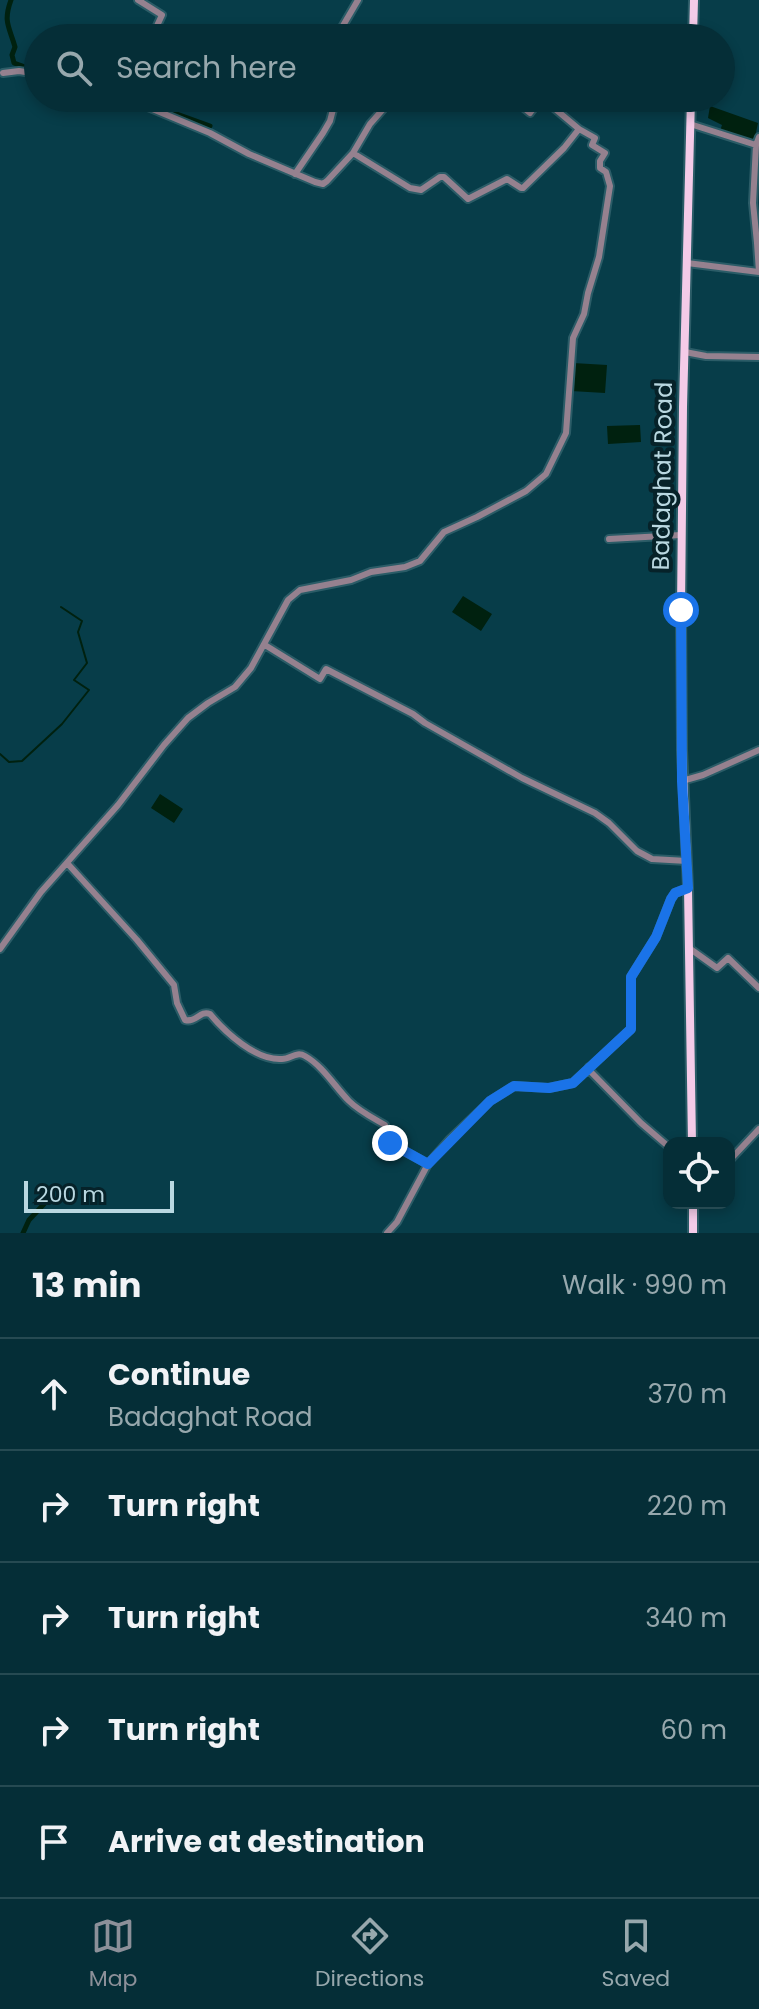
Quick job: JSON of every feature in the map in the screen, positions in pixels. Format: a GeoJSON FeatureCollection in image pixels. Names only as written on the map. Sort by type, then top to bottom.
{"type":"FeatureCollection","features":[{"type":"Feature","properties":{"kind":"main road"},"geometry":{"type":"LineString","coordinates":[[693,24],[694,0]]}},
{"type":"Feature","properties":{"kind":"main road","name":"Badaghat Road"},"geometry":{"type":"LineString","coordinates":[[690,112],[681,535],[682,781],[688,888],[692,1137]]}},
{"type":"Feature","properties":{"kind":"main road"},"geometry":{"type":"LineString","coordinates":[[693,1209],[693,1233]]}},
{"type":"Feature","properties":{"kind":"street"},"geometry":{"type":"LineString","coordinates":[[138,0],[162,15],[158,24]]}},
{"type":"Feature","properties":{"kind":"street"},"geometry":{"type":"LineString","coordinates":[[344,24],[358,0]]}},
{"type":"Feature","properties":{"kind":"street"},"geometry":{"type":"LineString","coordinates":[[3,73],[24,72]]}},
{"type":"Feature","properties":{"kind":"street"},"geometry":{"type":"LineString","coordinates":[[160,112],[323,184],[353,153],[381,112]]}},
{"type":"Feature","properties":{"kind":"street"},"geometry":{"type":"LineString","coordinates":[[295,174],[323,133],[332,112]]}},
{"type":"Feature","properties":{"kind":"street"},"geometry":{"type":"LineString","coordinates":[[0,949],[41,892],[118,805],[188,718],[235,687],[251,668],[288,600],[300,590],[420,561],[444,532],[526,491],[546,474],[566,433],[573,338],[584,314],[599,257],[610,186],[606,172],[600,168],[605,153],[592,145],[595,138],[559,112]]}},
{"type":"Feature","properties":{"kind":"street"},"geometry":{"type":"LineString","coordinates":[[687,263],[758,272],[753,203],[758,142],[690,124]]}},
{"type":"Feature","properties":{"kind":"street"},"geometry":{"type":"LineString","coordinates":[[353,153],[410,188],[421,190],[444,177],[468,199],[507,179],[523,188],[579,129]]}},
{"type":"Feature","properties":{"kind":"street"},"geometry":{"type":"LineString","coordinates":[[685,352],[706,356],[759,357]]}},
{"type":"Feature","properties":{"kind":"street"},"geometry":{"type":"LineString","coordinates":[[609,539],[681,535]]}},
{"type":"Feature","properties":{"kind":"street"},"geometry":{"type":"LineString","coordinates":[[265,645],[320,679],[326,669],[413,714],[522,778],[595,813],[637,851],[652,859],[687,861]]}},
{"type":"Feature","properties":{"kind":"street"},"geometry":{"type":"LineString","coordinates":[[682,781],[759,750]]}},
{"type":"Feature","properties":{"kind":"street"},"geometry":{"type":"LineString","coordinates":[[67,863],[174,985],[177,1003],[185,1020],[210,1014],[228,1033],[260,1054],[281,1059],[295,1054],[304,1055],[351,1103],[385,1125],[390,1143],[428,1164]]}},
{"type":"Feature","properties":{"kind":"street"},"geometry":{"type":"LineString","coordinates":[[387,1233],[397,1222],[428,1164],[490,1101],[514,1086],[549,1088],[573,1083],[631,1029],[631,977],[656,937],[671,899],[675,893],[688,888]]}},
{"type":"Feature","properties":{"kind":"street"},"geometry":{"type":"LineString","coordinates":[[689,948],[717,968],[728,958],[759,988]]}},
{"type":"Feature","properties":{"kind":"street"},"geometry":{"type":"LineString","coordinates":[[589,1067],[663,1142]]}},
{"type":"Feature","properties":{"kind":"street"},"geometry":{"type":"LineString","coordinates":[[735,1155],[759,1129]]}},
{"type":"Feature","properties":{"kind":"shaded area"},"geometry":{"type":"Polygon","coordinates":[[[709,112],[727,112],[758,123],[754,142],[720,131],[722,125],[708,118],[709,112]]]}},
{"type":"Feature","properties":{"kind":"shaded area"},"geometry":{"type":"Polygon","coordinates":[[[573,363],[607,365],[605,393],[571,391],[573,363]]]}},
{"type":"Feature","properties":{"kind":"shaded area"},"geometry":{"type":"Polygon","coordinates":[[[640,425],[641,442],[608,444],[607,426],[640,425]]]}},
{"type":"Feature","properties":{"kind":"shaded area"},"geometry":{"type":"Polygon","coordinates":[[[463,596],[492,614],[481,631],[452,612],[463,596]]]}},
{"type":"Feature","properties":{"kind":"shaded area"},"geometry":{"type":"Polygon","coordinates":[[[160,794],[183,809],[174,823],[151,808],[160,794]]]}},
{"type":"Feature","properties":{"kind":"waterway"},"geometry":{"type":"LineString","coordinates":[[11,0],[7,19],[15,47],[12,55],[14,63],[24,67]]}},
{"type":"Feature","properties":{"kind":"waterway"},"geometry":{"type":"LineString","coordinates":[[171,112],[210,126]]}},
{"type":"Feature","properties":{"kind":"waterway"},"geometry":{"type":"LineString","coordinates":[[0,754],[9,762],[22,761],[62,724],[89,690],[74,680],[87,663],[78,632],[82,621],[61,607]]}},
{"type":"Feature","properties":{"kind":"waterway"},"geometry":{"type":"LineString","coordinates":[[23,1233],[29,1220],[44,1204]]}},
{"type":"Feature","properties":{"kind":"route"},"geometry":{"type":"LineString","coordinates":[[390,1143],[428,1164],[490,1101],[514,1086],[549,1088],[573,1083],[631,1029],[631,977],[656,937],[671,899],[675,893],[688,888],[682,781],[681,610]]}}]}
